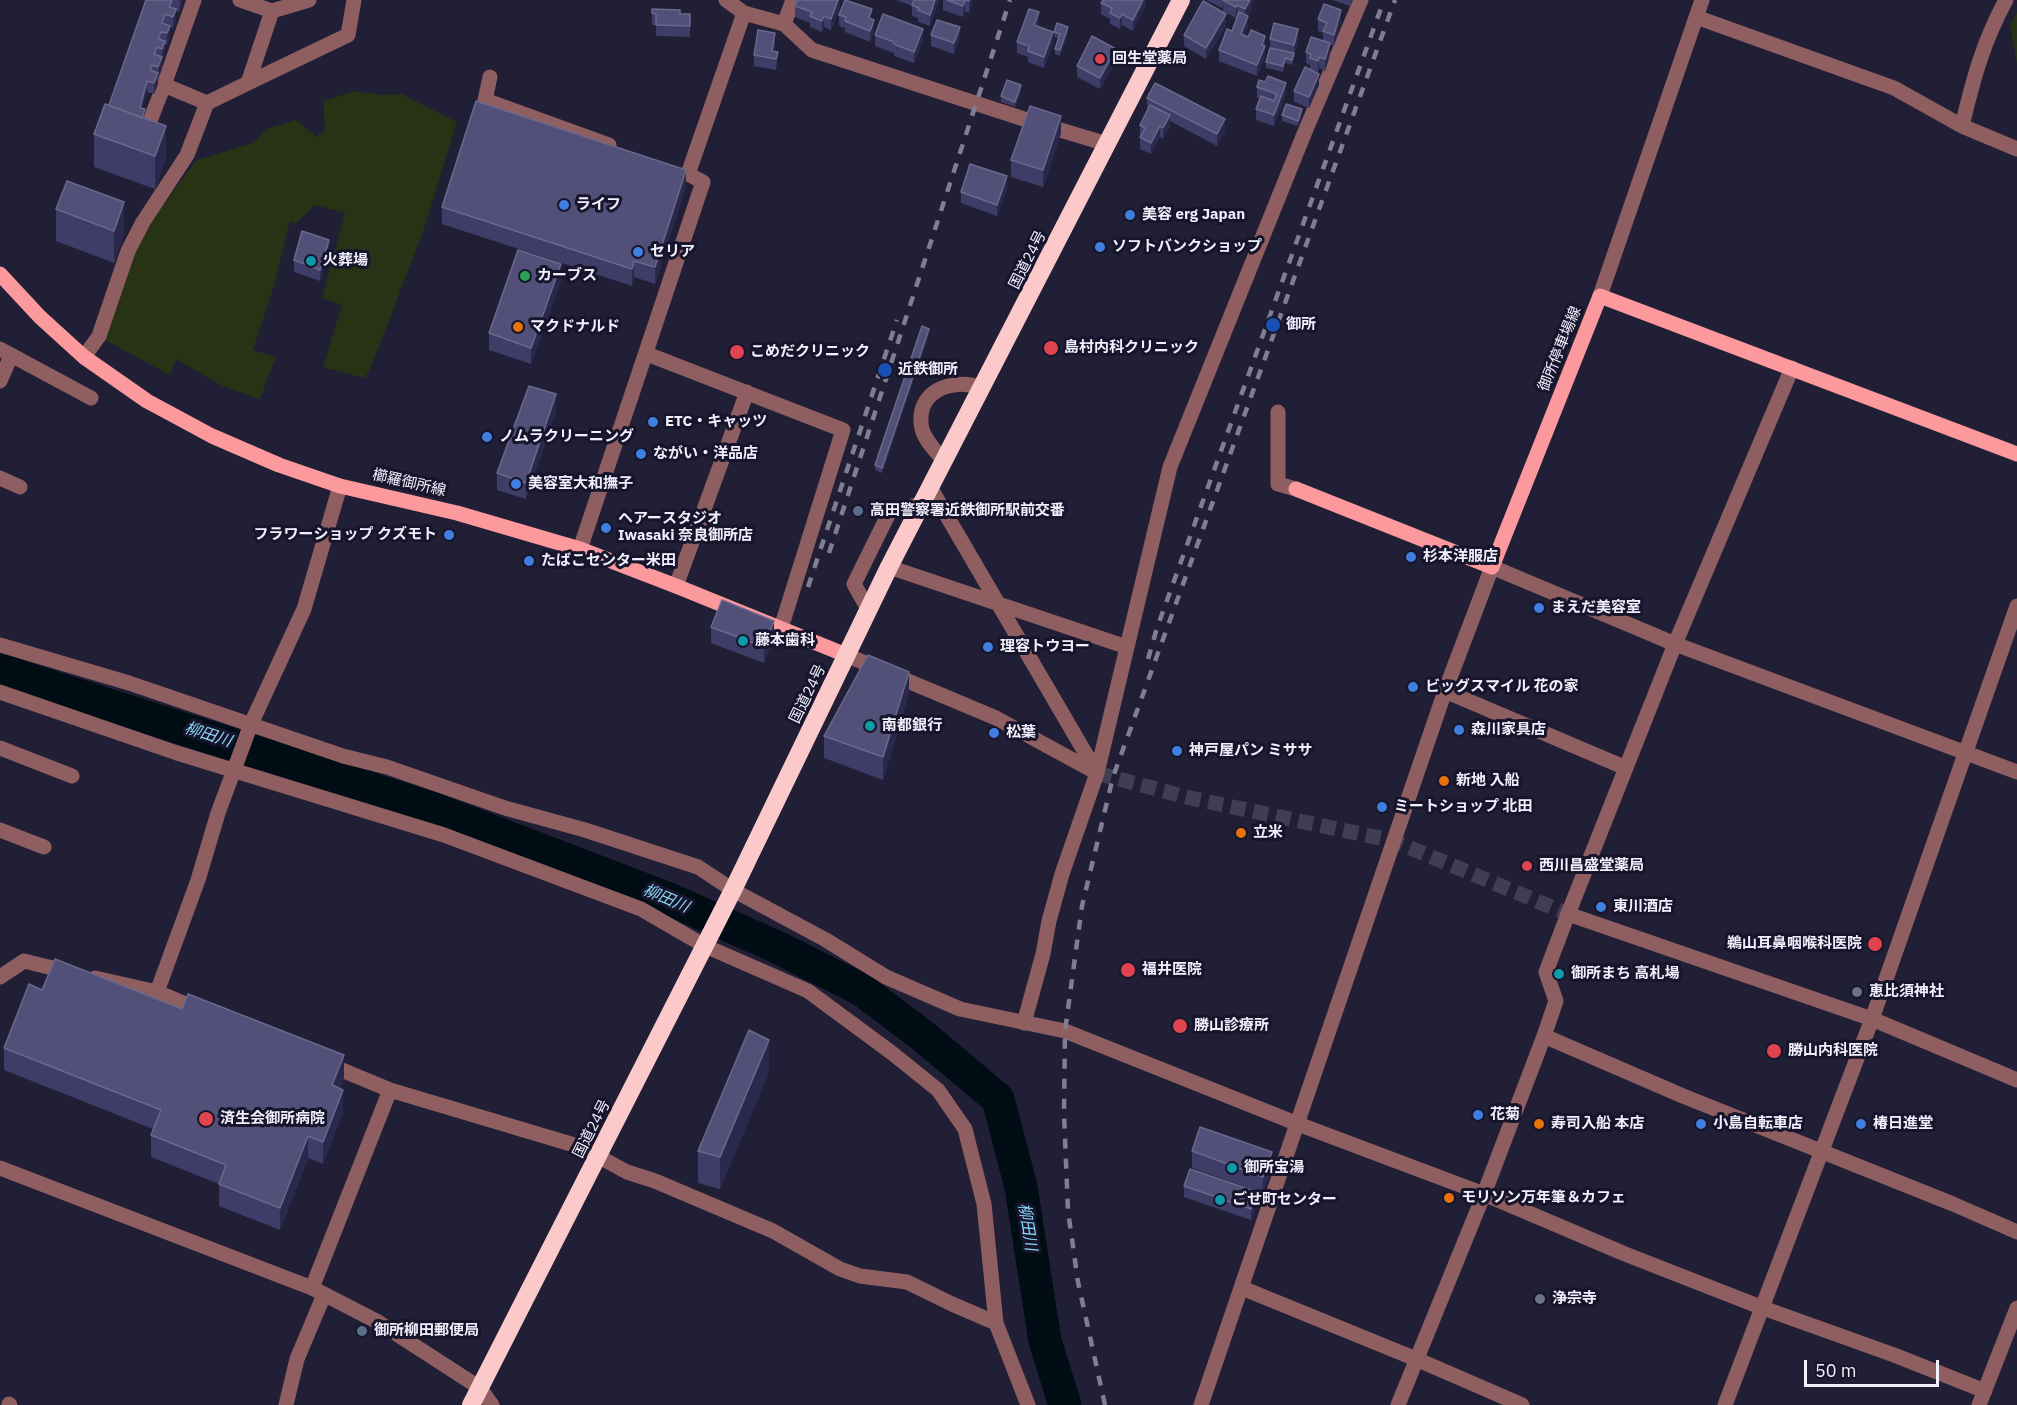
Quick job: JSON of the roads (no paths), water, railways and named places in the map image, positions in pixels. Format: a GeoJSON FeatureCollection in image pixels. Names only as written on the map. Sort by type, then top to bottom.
{"type":"FeatureCollection","features":[{"type":"Feature","properties":{"kind":"highway","name":"国道24号"},"geometry":{"type":"LineString","coordinates":[[471,1405],[730,896],[889,567],[1180,0]]}},
{"type":"Feature","properties":{"kind":"main road","name":"櫛羅御所線"},"geometry":{"type":"LineString","coordinates":[[1,278],[84,357],[147,401],[212,436],[279,465],[340,486],[457,513],[580,549],[846,656]]}},
{"type":"Feature","properties":{"kind":"main road","name":"御所停車場線"},"geometry":{"type":"LineString","coordinates":[[1492,567],[1600,296],[2017,454]]}},
{"type":"Feature","properties":{"kind":"main road"},"geometry":{"type":"LineString","coordinates":[[1296,489],[1492,567]]}},
{"type":"Feature","properties":{"kind":"street"},"geometry":{"type":"LineString","coordinates":[[148,126],[194,0]]}},
{"type":"Feature","properties":{"kind":"street"},"geometry":{"type":"LineString","coordinates":[[240,0],[272,11],[309,0]]}},
{"type":"Feature","properties":{"kind":"street"},"geometry":{"type":"LineString","coordinates":[[84,357],[99,336],[128,251],[143,222],[187,155],[207,103],[348,35],[354,0]]}},
{"type":"Feature","properties":{"kind":"street"},"geometry":{"type":"LineString","coordinates":[[726,0],[744,13],[784,24],[812,50],[1107,144]]}},
{"type":"Feature","properties":{"kind":"street"},"geometry":{"type":"LineString","coordinates":[[784,24],[794,0]]}},
{"type":"Feature","properties":{"kind":"street"},"geometry":{"type":"LineString","coordinates":[[1024,1023],[1062,874],[1097,773],[1170,467],[1304,134],[1361,0]]}},
{"type":"Feature","properties":{"kind":"street"},"geometry":{"type":"LineString","coordinates":[[1600,296],[1702,0]]}},
{"type":"Feature","properties":{"kind":"street"},"geometry":{"type":"LineString","coordinates":[[1962,126],[1990,29],[2006,0]]}},
{"type":"Feature","properties":{"kind":"street"},"geometry":{"type":"LineString","coordinates":[[248,83],[272,11]]}},
{"type":"Feature","properties":{"kind":"street"},"geometry":{"type":"LineString","coordinates":[[580,549],[703,182],[683,172],[744,13]]}},
{"type":"Feature","properties":{"kind":"street"},"geometry":{"type":"LineString","coordinates":[[1696,17],[1893,88],[1962,126],[2017,149]]}},
{"type":"Feature","properties":{"kind":"street"},"geometry":{"type":"LineString","coordinates":[[490,77],[484,100],[624,151]]}},
{"type":"Feature","properties":{"kind":"street"},"geometry":{"type":"LineString","coordinates":[[164,85],[207,103]]}},
{"type":"Feature","properties":{"kind":"street"},"geometry":{"type":"LineString","coordinates":[[0,381],[6,353],[91,398]]}},
{"type":"Feature","properties":{"kind":"street"},"geometry":{"type":"LineString","coordinates":[[647,354],[843,430],[781,628]]}},
{"type":"Feature","properties":{"kind":"street"},"geometry":{"type":"LineString","coordinates":[[1398,1405],[1484,1194],[1544,1036],[1556,1001],[1546,972],[1568,914],[1675,644],[1792,368]]}},
{"type":"Feature","properties":{"kind":"street"},"geometry":{"type":"LineString","coordinates":[[943,460],[922,429],[924,402],[941,387],[963,384],[982,388]]}},
{"type":"Feature","properties":{"kind":"street"},"geometry":{"type":"LineString","coordinates":[[676,586],[747,392]]}},
{"type":"Feature","properties":{"kind":"street"},"geometry":{"type":"LineString","coordinates":[[1278,412],[1278,484],[1296,489]]}},
{"type":"Feature","properties":{"kind":"street"},"geometry":{"type":"LineString","coordinates":[[0,478],[20,487]]}},
{"type":"Feature","properties":{"kind":"street"},"geometry":{"type":"LineString","coordinates":[[157,992],[198,880],[218,813],[250,724],[304,609],[340,486]]}},
{"type":"Feature","properties":{"kind":"street"},"geometry":{"type":"LineString","coordinates":[[930,488],[1097,773]]}},
{"type":"Feature","properties":{"kind":"street"},"geometry":{"type":"LineString","coordinates":[[868,609],[854,584],[891,509],[921,505]]}},
{"type":"Feature","properties":{"kind":"street"},"geometry":{"type":"LineString","coordinates":[[889,567],[1127,647]]}},
{"type":"Feature","properties":{"kind":"street"},"geometry":{"type":"LineString","coordinates":[[1201,1405],[1445,691],[1492,567],[1675,644],[2017,772]]}},
{"type":"Feature","properties":{"kind":"street"},"geometry":{"type":"LineString","coordinates":[[1725,1405],[1872,1019],[2017,606]]}},
{"type":"Feature","properties":{"kind":"street"},"geometry":{"type":"LineString","coordinates":[[0,645],[129,683],[343,756],[387,767],[505,808],[585,830],[698,867],[730,896],[826,940],[886,977],[960,1008],[1065,1031],[1298,1124],[1484,1194],[1625,1254],[1763,1308],[1894,1355],[1981,1401],[2017,1308]]}},
{"type":"Feature","properties":{"kind":"street"},"geometry":{"type":"LineString","coordinates":[[846,656],[996,718],[1097,773]]}},
{"type":"Feature","properties":{"kind":"street"},"geometry":{"type":"LineString","coordinates":[[1445,691],[1626,768]]}},
{"type":"Feature","properties":{"kind":"street"},"geometry":{"type":"LineString","coordinates":[[0,692],[234,770],[444,836],[641,909],[808,991],[938,1090],[965,1129],[984,1204],[996,1323],[1028,1405]]}},
{"type":"Feature","properties":{"kind":"street"},"geometry":{"type":"LineString","coordinates":[[0,748],[72,776]]}},
{"type":"Feature","properties":{"kind":"street"},"geometry":{"type":"LineString","coordinates":[[0,830],[44,848]]}},
{"type":"Feature","properties":{"kind":"street"},"geometry":{"type":"LineString","coordinates":[[1568,914],[1872,1019],[2017,1080]]}},
{"type":"Feature","properties":{"kind":"street"},"geometry":{"type":"LineString","coordinates":[[0,977],[24,961],[157,992],[222,1020]]}},
{"type":"Feature","properties":{"kind":"street"},"geometry":{"type":"LineString","coordinates":[[1544,1036],[1683,1096],[1821,1150],[2017,1232]]}},
{"type":"Feature","properties":{"kind":"street"},"geometry":{"type":"LineString","coordinates":[[310,1056],[390,1090],[581,1147],[627,1172],[655,1181],[773,1231],[840,1269],[860,1276],[907,1282],[996,1323]]}},
{"type":"Feature","properties":{"kind":"street"},"geometry":{"type":"LineString","coordinates":[[286,1405],[297,1359],[318,1292],[390,1090]]}},
{"type":"Feature","properties":{"kind":"street"},"geometry":{"type":"LineString","coordinates":[[0,1168],[318,1292],[378,1322],[480,1388],[492,1405]]}},
{"type":"Feature","properties":{"kind":"street"},"geometry":{"type":"LineString","coordinates":[[1242,1288],[1522,1405]]}},
{"type":"Feature","properties":{"kind":"waterway","name":"柳田川"},"geometry":{"type":"LineString","coordinates":[[0,668],[21,677],[431,808],[669,899],[779,948],[862,990],[923,1036],[998,1099],[1021,1187],[1045,1341],[1065,1405]]}},
{"type":"Feature","properties":{"kind":"tunnel"},"geometry":{"type":"LineString","coordinates":[[1097,773],[1186,797],[1394,841],[1568,914]]}},
{"type":"Feature","properties":{"kind":"railway"},"geometry":{"type":"LineString","coordinates":[[829,553],[1010,0]]}},
{"type":"Feature","properties":{"kind":"railway"},"geometry":{"type":"LineString","coordinates":[[1148,659],[1157,628],[1384,0]]}},
{"type":"Feature","properties":{"kind":"railway"},"geometry":{"type":"LineString","coordinates":[[1105,1405],[1078,1282],[1068,1211],[1064,1114],[1065,1031],[1082,906],[1113,777],[1395,0]]}},
{"type":"Feature","properties":{"kind":"railway"},"geometry":{"type":"LineString","coordinates":[[808,587],[897,320]]}},
{"type":"Feature","properties":{"kind":"place","name":"回生堂薬局"},"geometry":{"type":"Point","coordinates":[1100,59]}},
{"type":"Feature","properties":{"kind":"place","name":"ライフ"},"geometry":{"type":"Point","coordinates":[564,205]}},
{"type":"Feature","properties":{"kind":"place","name":"美容 erg Japan"},"geometry":{"type":"Point","coordinates":[1130,215]}},
{"type":"Feature","properties":{"kind":"place","name":"ソフトバンクショップ"},"geometry":{"type":"Point","coordinates":[1100,247]}},
{"type":"Feature","properties":{"kind":"place","name":"セリア"},"geometry":{"type":"Point","coordinates":[638,252]}},
{"type":"Feature","properties":{"kind":"place","name":"火葬場"},"geometry":{"type":"Point","coordinates":[311,261]}},
{"type":"Feature","properties":{"kind":"place","name":"カーブス"},"geometry":{"type":"Point","coordinates":[525,276]}},
{"type":"Feature","properties":{"kind":"place","name":"御所"},"geometry":{"type":"Point","coordinates":[1273,325]}},
{"type":"Feature","properties":{"kind":"place","name":"マクドナルド"},"geometry":{"type":"Point","coordinates":[518,327]}},
{"type":"Feature","properties":{"kind":"place","name":"島村内科クリニック"},"geometry":{"type":"Point","coordinates":[1051,348]}},
{"type":"Feature","properties":{"kind":"place","name":"こめだクリニック"},"geometry":{"type":"Point","coordinates":[737,352]}},
{"type":"Feature","properties":{"kind":"place","name":"近鉄御所"},"geometry":{"type":"Point","coordinates":[885,370]}},
{"type":"Feature","properties":{"kind":"place","name":"ETC・キャッツ"},"geometry":{"type":"Point","coordinates":[653,422]}},
{"type":"Feature","properties":{"kind":"place","name":"ノムラクリーニング"},"geometry":{"type":"Point","coordinates":[487,437]}},
{"type":"Feature","properties":{"kind":"place","name":"ながい・洋品店"},"geometry":{"type":"Point","coordinates":[641,454]}},
{"type":"Feature","properties":{"kind":"place","name":"美容室大和撫子"},"geometry":{"type":"Point","coordinates":[516,484]}},
{"type":"Feature","properties":{"kind":"place","name":"高田警察署近鉄御所駅前交番"},"geometry":{"type":"Point","coordinates":[858,511]}},
{"type":"Feature","properties":{"kind":"place","name":"ヘアースタジオ Iwasaki 奈良御所店"},"geometry":{"type":"Point","coordinates":[606,528]}},
{"type":"Feature","properties":{"kind":"place","name":"フラワーショップ クズモト"},"geometry":{"type":"Point","coordinates":[449,535]}},
{"type":"Feature","properties":{"kind":"place","name":"杉本洋服店"},"geometry":{"type":"Point","coordinates":[1411,557]}},
{"type":"Feature","properties":{"kind":"place","name":"たばこセンター米田"},"geometry":{"type":"Point","coordinates":[529,561]}},
{"type":"Feature","properties":{"kind":"place","name":"まえだ美容室"},"geometry":{"type":"Point","coordinates":[1539,608]}},
{"type":"Feature","properties":{"kind":"place","name":"藤本歯科"},"geometry":{"type":"Point","coordinates":[743,641]}},
{"type":"Feature","properties":{"kind":"place","name":"理容トウヨー"},"geometry":{"type":"Point","coordinates":[988,647]}},
{"type":"Feature","properties":{"kind":"place","name":"ビッグスマイル 花の家"},"geometry":{"type":"Point","coordinates":[1413,687]}},
{"type":"Feature","properties":{"kind":"place","name":"南都銀行"},"geometry":{"type":"Point","coordinates":[870,726]}},
{"type":"Feature","properties":{"kind":"place","name":"森川家具店"},"geometry":{"type":"Point","coordinates":[1459,730]}},
{"type":"Feature","properties":{"kind":"place","name":"松葉"},"geometry":{"type":"Point","coordinates":[994,733]}},
{"type":"Feature","properties":{"kind":"place","name":"神戸屋パン ミササ"},"geometry":{"type":"Point","coordinates":[1177,751]}},
{"type":"Feature","properties":{"kind":"place","name":"新地 入船"},"geometry":{"type":"Point","coordinates":[1444,781]}},
{"type":"Feature","properties":{"kind":"place","name":"ミートショップ 北田"},"geometry":{"type":"Point","coordinates":[1382,807]}},
{"type":"Feature","properties":{"kind":"place","name":"立米"},"geometry":{"type":"Point","coordinates":[1241,833]}},
{"type":"Feature","properties":{"kind":"place","name":"西川昌盛堂薬局"},"geometry":{"type":"Point","coordinates":[1527,866]}},
{"type":"Feature","properties":{"kind":"place","name":"東川酒店"},"geometry":{"type":"Point","coordinates":[1601,907]}},
{"type":"Feature","properties":{"kind":"place","name":"鵜山耳鼻咽喉科医院"},"geometry":{"type":"Point","coordinates":[1875,944]}},
{"type":"Feature","properties":{"kind":"place","name":"福井医院"},"geometry":{"type":"Point","coordinates":[1128,970]}},
{"type":"Feature","properties":{"kind":"place","name":"御所まち 高札場"},"geometry":{"type":"Point","coordinates":[1559,974]}},
{"type":"Feature","properties":{"kind":"place","name":"恵比須神社"},"geometry":{"type":"Point","coordinates":[1857,992]}},
{"type":"Feature","properties":{"kind":"place","name":"勝山診療所"},"geometry":{"type":"Point","coordinates":[1180,1026]}},
{"type":"Feature","properties":{"kind":"place","name":"勝山内科医院"},"geometry":{"type":"Point","coordinates":[1774,1051]}},
{"type":"Feature","properties":{"kind":"place","name":"花菊"},"geometry":{"type":"Point","coordinates":[1478,1115]}},
{"type":"Feature","properties":{"kind":"place","name":"済生会御所病院"},"geometry":{"type":"Point","coordinates":[206,1119]}},
{"type":"Feature","properties":{"kind":"place","name":"寿司入船 本店"},"geometry":{"type":"Point","coordinates":[1539,1124]}},
{"type":"Feature","properties":{"kind":"place","name":"小島自転車店"},"geometry":{"type":"Point","coordinates":[1701,1124]}},
{"type":"Feature","properties":{"kind":"place","name":"椿日進堂"},"geometry":{"type":"Point","coordinates":[1861,1124]}},
{"type":"Feature","properties":{"kind":"place","name":"御所宝湯"},"geometry":{"type":"Point","coordinates":[1232,1168]}},
{"type":"Feature","properties":{"kind":"place","name":"モリソン万年筆＆カフェ"},"geometry":{"type":"Point","coordinates":[1449,1198]}},
{"type":"Feature","properties":{"kind":"place","name":"ごせ町センター"},"geometry":{"type":"Point","coordinates":[1220,1200]}},
{"type":"Feature","properties":{"kind":"place","name":"浄宗寺"},"geometry":{"type":"Point","coordinates":[1540,1299]}},
{"type":"Feature","properties":{"kind":"place","name":"御所柳田郵便局"},"geometry":{"type":"Point","coordinates":[362,1331]}}]}
